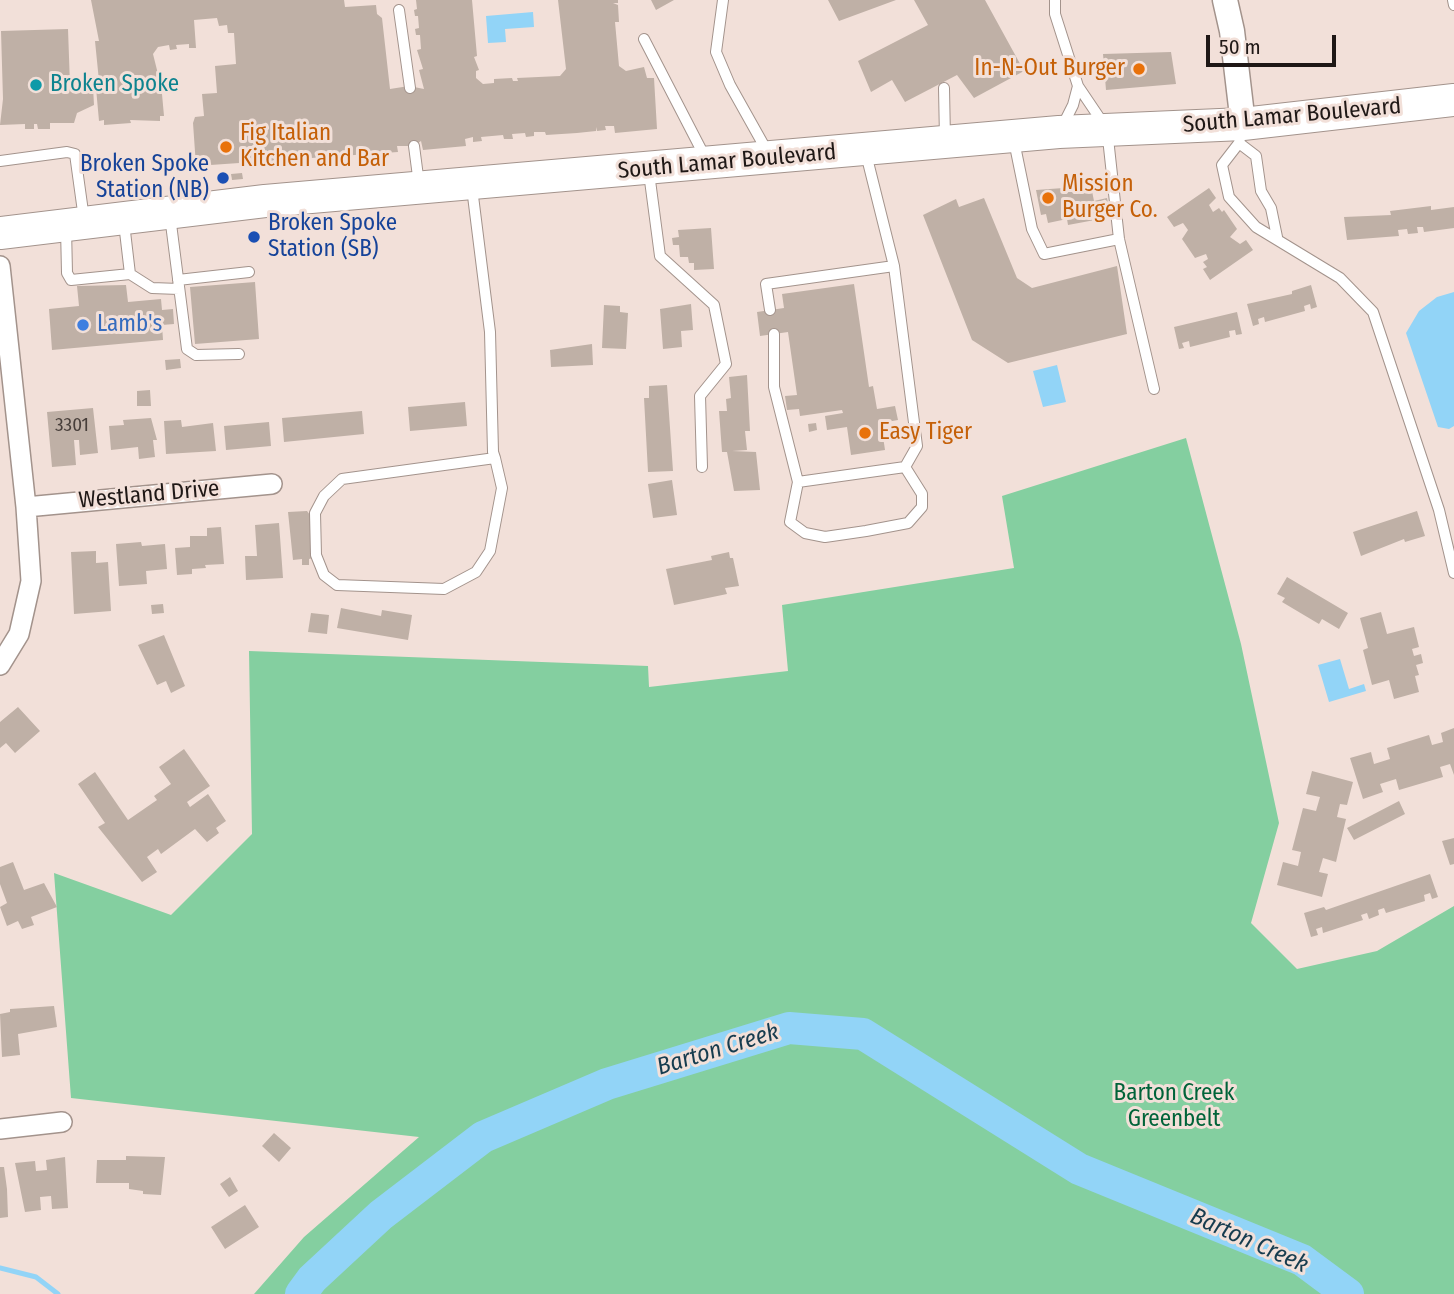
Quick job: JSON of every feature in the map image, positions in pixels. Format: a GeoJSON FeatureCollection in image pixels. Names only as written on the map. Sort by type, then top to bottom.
{"type":"FeatureCollection","features":[{"type":"Feature","properties":{"kind":"main road","name":"South Lamar Boulevard"},"geometry":{"type":"LineString","coordinates":[[0,233],[419,188],[1059,132],[1107,129],[1241,134],[1454,100]]}},
{"type":"Feature","properties":{"kind":"street"},"geometry":{"type":"LineString","coordinates":[[1224,0],[1232,31],[1241,134]]}},
{"type":"Feature","properties":{"kind":"street"},"geometry":{"type":"LineString","coordinates":[[0,266],[26,507],[31,581],[19,635],[0,666]]}},
{"type":"Feature","properties":{"kind":"street","name":"Westland Drive"},"geometry":{"type":"LineString","coordinates":[[26,507],[272,484]]}},
{"type":"Feature","properties":{"kind":"street"},"geometry":{"type":"LineString","coordinates":[[0,1129],[62,1122]]}},
{"type":"Feature","properties":{"kind":"lane"},"geometry":{"type":"LineString","coordinates":[[723,0],[716,51],[730,85],[771,158]]}},
{"type":"Feature","properties":{"kind":"lane"},"geometry":{"type":"LineString","coordinates":[[1055,0],[1055,14],[1078,86],[1107,129],[1119,239],[1154,389]]}},
{"type":"Feature","properties":{"kind":"lane"},"geometry":{"type":"LineString","coordinates":[[399,10],[410,88]]}},
{"type":"Feature","properties":{"kind":"lane"},"geometry":{"type":"LineString","coordinates":[[644,39],[708,163]]}},
{"type":"Feature","properties":{"kind":"lane"},"geometry":{"type":"LineString","coordinates":[[1059,132],[1073,105],[1078,86]]}},
{"type":"Feature","properties":{"kind":"lane"},"geometry":{"type":"LineString","coordinates":[[944,88],[945,143]]}},
{"type":"Feature","properties":{"kind":"lane"},"geometry":{"type":"LineString","coordinates":[[1277,237],[1271,208],[1261,191],[1256,156],[1241,134],[1222,165],[1229,197],[1256,227],[1277,237],[1340,278],[1373,312],[1439,510],[1454,573]]}},
{"type":"Feature","properties":{"kind":"lane"},"geometry":{"type":"LineString","coordinates":[[1014,137],[1032,229],[1044,254],[1119,239]]}},
{"type":"Feature","properties":{"kind":"lane"},"geometry":{"type":"LineString","coordinates":[[414,146],[419,188]]}},
{"type":"Feature","properties":{"kind":"lane"},"geometry":{"type":"LineString","coordinates":[[865,150],[894,266],[917,446],[905,467]]}},
{"type":"Feature","properties":{"kind":"lane"},"geometry":{"type":"LineString","coordinates":[[0,161],[67,152],[75,154],[75,224],[67,273],[71,280],[130,274],[152,288],[250,272]]}},
{"type":"Feature","properties":{"kind":"lane"},"geometry":{"type":"LineString","coordinates":[[649,169],[660,256],[714,305],[726,364],[700,396],[702,467]]}},
{"type":"Feature","properties":{"kind":"lane"},"geometry":{"type":"LineString","coordinates":[[471,184],[490,332],[495,457],[502,488],[490,551],[476,572],[444,589],[337,585],[324,575],[316,555],[315,513],[324,496],[342,479],[495,457]]}},
{"type":"Feature","properties":{"kind":"lane"},"geometry":{"type":"LineString","coordinates":[[170,213],[187,349],[196,355],[239,354]]}},
{"type":"Feature","properties":{"kind":"lane"},"geometry":{"type":"LineString","coordinates":[[123,218],[130,274]]}},
{"type":"Feature","properties":{"kind":"lane"},"geometry":{"type":"LineString","coordinates":[[770,310],[766,284],[894,266]]}},
{"type":"Feature","properties":{"kind":"lane"},"geometry":{"type":"LineString","coordinates":[[774,334],[774,387],[797,482],[790,522],[805,533],[825,537],[908,523],[922,507],[922,494],[905,467]]}},
{"type":"Feature","properties":{"kind":"lane"},"geometry":{"type":"LineString","coordinates":[[797,482],[905,467]]}},
{"type":"Feature","properties":{"kind":"green space","name":"Barton Creek Greenbelt"},"geometry":{"type":"Polygon","coordinates":[[[1186,438],[1241,644],[1279,823],[1251,923],[1297,969],[1377,951],[1454,906],[1454,1294],[254,1294],[304,1237],[419,1137],[71,1098],[54,873],[171,915],[252,834],[249,651],[648,666],[649,687],[788,671],[782,605],[1014,568],[1002,496],[1186,438]]]}},
{"type":"Feature","properties":{"kind":"water"},"geometry":{"type":"Polygon","coordinates":[[[533,12],[534,27],[505,29],[506,42],[488,43],[486,16],[533,12]]]}},
{"type":"Feature","properties":{"kind":"water"},"geometry":{"type":"Polygon","coordinates":[[[1454,292],[1454,426],[1449,429],[1438,427],[1406,333],[1419,311],[1437,297],[1454,292]]]}},
{"type":"Feature","properties":{"kind":"water"},"geometry":{"type":"Polygon","coordinates":[[[1057,365],[1066,402],[1043,407],[1033,371],[1057,365]]]}},
{"type":"Feature","properties":{"kind":"water"},"geometry":{"type":"Polygon","coordinates":[[[1340,659],[1349,689],[1364,684],[1366,691],[1329,702],[1318,665],[1340,659]]]}},
{"type":"Feature","properties":{"kind":"building"},"geometry":{"type":"Polygon","coordinates":[[[91,0],[344,0],[345,7],[376,5],[377,14],[382,18],[390,89],[409,86],[424,89],[419,70],[423,69],[417,50],[421,49],[420,35],[416,35],[415,29],[419,28],[418,16],[415,16],[414,10],[417,9],[416,0],[472,0],[477,56],[474,57],[479,70],[476,71],[476,78],[483,84],[494,83],[494,79],[512,78],[513,81],[518,81],[517,78],[560,76],[566,69],[558,0],[618,0],[618,3],[613,3],[618,5],[619,22],[615,22],[619,66],[626,71],[644,67],[647,78],[654,78],[657,129],[615,133],[614,126],[605,126],[606,130],[597,131],[597,127],[596,131],[577,133],[546,135],[545,132],[534,132],[534,136],[526,137],[525,133],[512,134],[513,139],[504,139],[503,135],[481,137],[482,141],[473,142],[473,137],[465,139],[466,146],[423,150],[421,141],[414,146],[397,146],[398,152],[196,166],[193,123],[195,117],[204,116],[202,94],[217,93],[215,66],[236,64],[234,33],[228,33],[227,25],[219,26],[217,18],[194,20],[196,48],[189,48],[189,44],[176,45],[177,49],[170,50],[169,45],[158,47],[153,54],[158,74],[156,83],[161,83],[164,116],[160,116],[160,121],[130,120],[131,123],[104,125],[104,120],[99,121],[96,88],[104,88],[104,81],[99,81],[95,41],[99,41],[91,0]]]}},
{"type":"Feature","properties":{"kind":"building"},"geometry":{"type":"Polygon","coordinates":[[[651,0],[674,0],[656,10],[651,0]]]}},
{"type":"Feature","properties":{"kind":"building"},"geometry":{"type":"Polygon","coordinates":[[[828,0],[896,0],[839,21],[828,0]]]}},
{"type":"Feature","properties":{"kind":"building"},"geometry":{"type":"Polygon","coordinates":[[[914,0],[985,0],[1024,71],[974,98],[957,75],[905,102],[892,80],[871,92],[858,61],[928,25],[914,0]]]}},
{"type":"Feature","properties":{"kind":"building"},"geometry":{"type":"Polygon","coordinates":[[[68,29],[70,85],[93,87],[94,105],[77,113],[74,123],[50,123],[50,129],[38,129],[37,124],[34,124],[34,129],[25,129],[25,124],[0,125],[3,99],[1,31],[68,29]]]}},
{"type":"Feature","properties":{"kind":"building","name":"In-N-Out Burger"},"geometry":{"type":"Polygon","coordinates":[[[1171,52],[1176,84],[1106,90],[1103,54],[1171,52]]]}},
{"type":"Feature","properties":{"kind":"building"},"geometry":{"type":"Polygon","coordinates":[[[242,173],[243,179],[232,180],[231,174],[242,173]]]}},
{"type":"Feature","properties":{"kind":"building"},"geometry":{"type":"Polygon","coordinates":[[[1091,186],[1094,201],[1107,198],[1111,217],[1068,225],[1067,219],[1048,223],[1046,214],[1041,215],[1036,190],[1091,186]]]}},
{"type":"Feature","properties":{"kind":"building"},"geometry":{"type":"Polygon","coordinates":[[[1209,188],[1216,198],[1209,205],[1213,212],[1219,208],[1222,212],[1224,210],[1237,229],[1230,237],[1240,244],[1246,240],[1253,250],[1210,280],[1203,269],[1207,267],[1203,262],[1208,259],[1206,254],[1195,258],[1182,239],[1188,230],[1183,223],[1174,227],[1167,217],[1209,188]]]}},
{"type":"Feature","properties":{"kind":"building"},"geometry":{"type":"Polygon","coordinates":[[[984,198],[1017,278],[1032,288],[1117,266],[1127,334],[1008,363],[972,340],[923,215],[956,199],[959,207],[984,198]]]}},
{"type":"Feature","properties":{"kind":"building"},"geometry":{"type":"Polygon","coordinates":[[[1431,206],[1431,210],[1454,207],[1454,228],[1424,232],[1423,227],[1417,227],[1418,233],[1408,234],[1407,229],[1398,230],[1399,236],[1347,240],[1344,217],[1391,215],[1390,211],[1431,206]]]}},
{"type":"Feature","properties":{"kind":"building"},"geometry":{"type":"Polygon","coordinates":[[[711,228],[714,269],[694,270],[694,263],[689,263],[688,257],[680,257],[679,245],[673,245],[672,238],[679,237],[678,230],[711,228]]]}},
{"type":"Feature","properties":{"kind":"building"},"geometry":{"type":"Polygon","coordinates":[[[255,282],[259,339],[195,344],[190,287],[255,282]]]}},
{"type":"Feature","properties":{"kind":"building"},"geometry":{"type":"Polygon","coordinates":[[[854,284],[869,387],[873,386],[877,409],[895,406],[898,420],[881,423],[885,450],[851,455],[847,427],[827,430],[825,416],[843,413],[842,410],[800,416],[799,409],[787,410],[785,396],[797,395],[788,332],[760,336],[757,312],[784,308],[782,294],[854,284]]]}},
{"type":"Feature","properties":{"kind":"building"},"geometry":{"type":"Polygon","coordinates":[[[126,285],[128,302],[161,299],[162,310],[173,309],[174,324],[162,325],[163,340],[52,350],[49,309],[79,306],[77,286],[126,285]]]}},
{"type":"Feature","properties":{"kind":"building"},"geometry":{"type":"Polygon","coordinates":[[[1311,285],[1317,307],[1311,309],[1310,304],[1304,306],[1305,311],[1265,322],[1264,317],[1258,319],[1259,324],[1253,326],[1247,304],[1292,294],[1292,291],[1311,285]]]}},
{"type":"Feature","properties":{"kind":"building"},"geometry":{"type":"Polygon","coordinates":[[[691,304],[693,330],[681,331],[682,347],[663,349],[660,309],[691,304]]]}},
{"type":"Feature","properties":{"kind":"building"},"geometry":{"type":"Polygon","coordinates":[[[604,305],[620,306],[620,312],[628,313],[626,349],[602,348],[604,305]]]}},
{"type":"Feature","properties":{"kind":"building"},"geometry":{"type":"Polygon","coordinates":[[[1237,312],[1242,334],[1236,335],[1235,330],[1229,331],[1230,337],[1190,347],[1189,341],[1182,343],[1184,348],[1179,349],[1174,327],[1237,312]]]}},
{"type":"Feature","properties":{"kind":"building"},"geometry":{"type":"Polygon","coordinates":[[[592,344],[593,365],[551,367],[550,350],[592,344]]]}},
{"type":"Feature","properties":{"kind":"building"},"geometry":{"type":"Polygon","coordinates":[[[180,359],[181,368],[166,370],[165,360],[180,359]]]}},
{"type":"Feature","properties":{"kind":"building"},"geometry":{"type":"Polygon","coordinates":[[[747,375],[750,431],[745,431],[747,450],[732,451],[756,452],[760,490],[734,491],[727,452],[722,452],[719,411],[727,411],[726,399],[731,398],[729,377],[747,375]]]}},
{"type":"Feature","properties":{"kind":"building"},"geometry":{"type":"Polygon","coordinates":[[[667,385],[673,471],[648,472],[644,398],[649,398],[649,386],[667,385]]]}},
{"type":"Feature","properties":{"kind":"building"},"geometry":{"type":"Polygon","coordinates":[[[150,390],[151,406],[137,406],[137,391],[150,390]]]}},
{"type":"Feature","properties":{"kind":"building"},"geometry":{"type":"Polygon","coordinates":[[[465,402],[467,426],[410,431],[408,407],[465,402]]]}},
{"type":"Feature","properties":{"kind":"building"},"geometry":{"type":"Polygon","coordinates":[[[93,408],[98,453],[80,455],[79,440],[74,440],[76,465],[52,467],[47,412],[93,408]]]}},
{"type":"Feature","properties":{"kind":"building"},"geometry":{"type":"Polygon","coordinates":[[[362,411],[364,434],[284,442],[282,418],[362,411]]]}},
{"type":"Feature","properties":{"kind":"building"},"geometry":{"type":"Polygon","coordinates":[[[151,418],[157,440],[153,440],[155,457],[139,459],[138,447],[111,450],[109,426],[124,425],[123,420],[151,418]]]}},
{"type":"Feature","properties":{"kind":"building"},"geometry":{"type":"Polygon","coordinates":[[[181,420],[182,427],[213,423],[216,451],[166,454],[164,421],[181,420]]]}},
{"type":"Feature","properties":{"kind":"building"},"geometry":{"type":"Polygon","coordinates":[[[269,422],[271,446],[226,450],[224,426],[269,422]]]}},
{"type":"Feature","properties":{"kind":"building"},"geometry":{"type":"Polygon","coordinates":[[[816,423],[817,430],[809,432],[808,424],[816,423]]]}},
{"type":"Feature","properties":{"kind":"building"},"geometry":{"type":"Polygon","coordinates":[[[672,480],[677,515],[653,518],[648,484],[672,480]]]}},
{"type":"Feature","properties":{"kind":"building"},"geometry":{"type":"Polygon","coordinates":[[[307,511],[310,515],[313,558],[309,559],[309,565],[302,565],[302,559],[293,560],[288,512],[307,511]]]}},
{"type":"Feature","properties":{"kind":"building"},"geometry":{"type":"Polygon","coordinates":[[[1417,511],[1425,536],[1405,542],[1404,539],[1361,556],[1353,532],[1417,511]]]}},
{"type":"Feature","properties":{"kind":"building"},"geometry":{"type":"Polygon","coordinates":[[[279,523],[283,578],[246,580],[245,556],[257,556],[255,525],[279,523]]]}},
{"type":"Feature","properties":{"kind":"building"},"geometry":{"type":"Polygon","coordinates":[[[221,527],[224,564],[205,565],[206,568],[192,569],[192,574],[177,575],[175,548],[190,547],[190,536],[207,536],[207,528],[221,527]]]}},
{"type":"Feature","properties":{"kind":"building"},"geometry":{"type":"Polygon","coordinates":[[[141,542],[142,546],[165,544],[167,569],[146,571],[147,584],[119,586],[116,544],[141,542]]]}},
{"type":"Feature","properties":{"kind":"building"},"geometry":{"type":"Polygon","coordinates":[[[96,551],[96,563],[108,562],[111,611],[74,614],[71,552],[96,551]]]}},
{"type":"Feature","properties":{"kind":"building"},"geometry":{"type":"Polygon","coordinates":[[[729,552],[730,558],[733,558],[739,586],[725,588],[727,594],[674,605],[666,569],[712,560],[711,556],[729,552]]]}},
{"type":"Feature","properties":{"kind":"building"},"geometry":{"type":"Polygon","coordinates":[[[1287,577],[1348,613],[1339,629],[1322,619],[1319,624],[1282,602],[1285,598],[1277,594],[1287,577]]]}},
{"type":"Feature","properties":{"kind":"building"},"geometry":{"type":"Polygon","coordinates":[[[163,604],[164,613],[152,614],[151,605],[163,604]]]}},
{"type":"Feature","properties":{"kind":"building"},"geometry":{"type":"Polygon","coordinates":[[[341,608],[381,616],[382,610],[412,615],[408,640],[337,628],[341,608]]]}},
{"type":"Feature","properties":{"kind":"building"},"geometry":{"type":"Polygon","coordinates":[[[1381,612],[1387,634],[1414,627],[1419,647],[1412,649],[1414,656],[1421,654],[1423,663],[1416,665],[1419,675],[1415,676],[1419,692],[1394,699],[1389,680],[1372,685],[1363,650],[1368,648],[1360,618],[1381,612]]]}},
{"type":"Feature","properties":{"kind":"building"},"geometry":{"type":"Polygon","coordinates":[[[311,613],[329,615],[327,634],[308,632],[311,613]]]}},
{"type":"Feature","properties":{"kind":"building"},"geometry":{"type":"Polygon","coordinates":[[[164,635],[185,686],[171,693],[166,681],[157,685],[138,645],[164,635]]]}},
{"type":"Feature","properties":{"kind":"building"},"geometry":{"type":"Polygon","coordinates":[[[18,707],[40,731],[15,753],[6,743],[0,748],[0,722],[18,707]]]}},
{"type":"Feature","properties":{"kind":"building"},"geometry":{"type":"Polygon","coordinates":[[[1454,728],[1454,775],[1450,764],[1440,767],[1443,777],[1399,790],[1396,779],[1380,784],[1383,792],[1363,799],[1350,758],[1371,752],[1374,764],[1390,759],[1387,748],[1429,735],[1432,745],[1443,742],[1441,733],[1454,728]]]}},
{"type":"Feature","properties":{"kind":"building"},"geometry":{"type":"Polygon","coordinates":[[[184,749],[210,786],[187,802],[190,807],[208,794],[226,821],[216,828],[219,833],[207,842],[195,829],[161,854],[158,849],[147,857],[157,872],[142,882],[98,827],[105,823],[78,784],[95,772],[128,820],[157,800],[154,796],[171,784],[159,767],[184,749]]]}},
{"type":"Feature","properties":{"kind":"building"},"geometry":{"type":"Polygon","coordinates":[[[1312,771],[1353,782],[1347,805],[1340,804],[1337,817],[1346,819],[1336,862],[1323,858],[1319,872],[1328,874],[1322,897],[1277,885],[1283,862],[1298,866],[1301,852],[1292,850],[1303,808],[1316,811],[1320,797],[1306,794],[1312,771]]]}},
{"type":"Feature","properties":{"kind":"building"},"geometry":{"type":"Polygon","coordinates":[[[1399,801],[1405,814],[1354,840],[1347,828],[1399,801]]]}},
{"type":"Feature","properties":{"kind":"building"},"geometry":{"type":"Polygon","coordinates":[[[1454,838],[1454,864],[1450,865],[1442,841],[1454,838]]]}},
{"type":"Feature","properties":{"kind":"building"},"geometry":{"type":"Polygon","coordinates":[[[13,862],[24,890],[44,883],[57,907],[31,917],[34,925],[22,929],[18,921],[7,926],[0,907],[7,903],[0,884],[0,867],[13,862]]]}},
{"type":"Feature","properties":{"kind":"building"},"geometry":{"type":"Polygon","coordinates":[[[1430,874],[1438,897],[1432,899],[1430,893],[1424,895],[1425,901],[1386,913],[1384,908],[1378,910],[1379,915],[1369,919],[1367,913],[1361,915],[1363,920],[1323,933],[1322,927],[1316,929],[1318,935],[1311,937],[1304,913],[1324,907],[1326,910],[1430,874]]]}},
{"type":"Feature","properties":{"kind":"building"},"geometry":{"type":"Polygon","coordinates":[[[54,1006],[57,1027],[18,1034],[20,1055],[2,1057],[0,1014],[10,1012],[10,1009],[54,1006]]]}},
{"type":"Feature","properties":{"kind":"building"},"geometry":{"type":"Polygon","coordinates":[[[274,1133],[291,1148],[279,1162],[262,1146],[274,1133]]]}},
{"type":"Feature","properties":{"kind":"building"},"geometry":{"type":"Polygon","coordinates":[[[126,1156],[165,1157],[161,1195],[143,1194],[143,1191],[129,1189],[129,1183],[96,1183],[97,1160],[126,1160],[126,1156]]]}},
{"type":"Feature","properties":{"kind":"building"},"geometry":{"type":"Polygon","coordinates":[[[65,1157],[68,1208],[52,1209],[51,1196],[40,1197],[41,1210],[25,1212],[15,1163],[35,1161],[36,1171],[47,1170],[46,1160],[65,1157]]]}},
{"type":"Feature","properties":{"kind":"building"},"geometry":{"type":"Polygon","coordinates":[[[0,1167],[4,1167],[8,1217],[0,1218],[0,1167]]]}},
{"type":"Feature","properties":{"kind":"building"},"geometry":{"type":"Polygon","coordinates":[[[230,1177],[238,1191],[229,1197],[220,1184],[230,1177]]]}},
{"type":"Feature","properties":{"kind":"building"},"geometry":{"type":"Polygon","coordinates":[[[245,1205],[259,1227],[225,1249],[211,1227],[245,1205]]]}},
{"type":"Feature","properties":{"kind":"waterway","name":"Barton Creek"},"geometry":{"type":"LineString","coordinates":[[301,1294],[312,1279],[381,1215],[483,1137],[607,1084],[789,1028],[863,1034],[1079,1169],[1302,1260],[1348,1294]]}},
{"type":"Feature","properties":{"kind":"waterway"},"geometry":{"type":"LineString","coordinates":[[0,1268],[36,1277],[58,1294]]}},
{"type":"Feature","properties":{"kind":"place","name":"In-N-Out Burger"},"geometry":{"type":"Point","coordinates":[1139,69]}},
{"type":"Feature","properties":{"kind":"place","name":"Broken Spoke"},"geometry":{"type":"Point","coordinates":[36,85]}},
{"type":"Feature","properties":{"kind":"place","name":"Fig Italian Kitchen and Bar"},"geometry":{"type":"Point","coordinates":[226,147]}},
{"type":"Feature","properties":{"kind":"place","name":"Broken Spoke Station (NB)"},"geometry":{"type":"Point","coordinates":[223,178]}},
{"type":"Feature","properties":{"kind":"place","name":"Mission Burger Co."},"geometry":{"type":"Point","coordinates":[1048,198]}},
{"type":"Feature","properties":{"kind":"place","name":"Broken Spoke Station (SB)"},"geometry":{"type":"Point","coordinates":[254,237]}},
{"type":"Feature","properties":{"kind":"place","name":"Lamb's"},"geometry":{"type":"Point","coordinates":[83,325]}},
{"type":"Feature","properties":{"kind":"place","name":"Easy Tiger"},"geometry":{"type":"Point","coordinates":[865,433]}}]}
